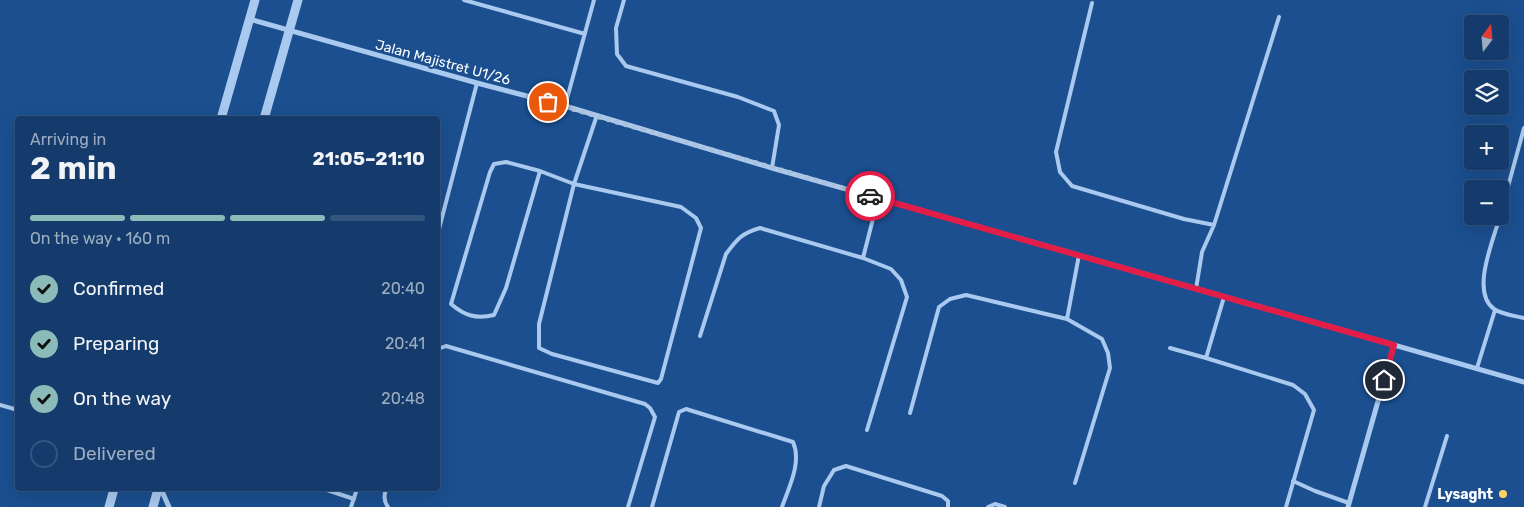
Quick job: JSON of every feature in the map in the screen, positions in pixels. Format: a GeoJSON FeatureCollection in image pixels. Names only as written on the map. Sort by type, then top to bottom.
{"type":"FeatureCollection","features":[{"type":"Feature","properties":{"kind":"street"},"geometry":{"type":"LineString","coordinates":[[222,116],[255,0]]}},
{"type":"Feature","properties":{"kind":"street"},"geometry":{"type":"LineString","coordinates":[[265,116],[298,0]]}},
{"type":"Feature","properties":{"kind":"street","name":"Jalan Majistret U1/26"},"geometry":{"type":"LineString","coordinates":[[249,20],[477,84],[597,115],[772,168],[1524,382]]}},
{"type":"Feature","properties":{"kind":"street"},"geometry":{"type":"LineString","coordinates":[[1349,505],[1394,345]]}},
{"type":"Feature","properties":{"kind":"street"},"geometry":{"type":"LineString","coordinates":[[109,507],[113,491]]}},
{"type":"Feature","properties":{"kind":"street"},"geometry":{"type":"LineString","coordinates":[[153,507],[159,491]]}},
{"type":"Feature","properties":{"kind":"street"},"geometry":{"type":"LineString","coordinates":[[161,491],[169,507]]}},
{"type":"Feature","properties":{"kind":"lane"},"geometry":{"type":"LineString","coordinates":[[464,0],[585,34]]}},
{"type":"Feature","properties":{"kind":"lane"},"geometry":{"type":"LineString","coordinates":[[565,106],[594,0]]}},
{"type":"Feature","properties":{"kind":"lane"},"geometry":{"type":"LineString","coordinates":[[624,0],[616,28],[617,54],[626,66],[738,97],[774,111],[779,125],[772,168]]}},
{"type":"Feature","properties":{"kind":"lane"},"geometry":{"type":"LineString","coordinates":[[1092,3],[1056,152],[1060,172],[1072,186],[1214,225]]}},
{"type":"Feature","properties":{"kind":"lane"},"geometry":{"type":"LineString","coordinates":[[1196,289],[1202,252],[1214,225],[1279,17]]}},
{"type":"Feature","properties":{"kind":"lane"},"geometry":{"type":"LineString","coordinates":[[440,226],[477,84]]}},
{"type":"Feature","properties":{"kind":"lane"},"geometry":{"type":"LineString","coordinates":[[540,170],[506,288],[494,315],[482,318],[461,313],[451,304],[494,164],[506,162],[540,170],[574,184],[681,207],[696,218],[701,228],[658,383],[655,384],[552,354],[539,348],[539,324],[574,184],[597,115]]}},
{"type":"Feature","properties":{"kind":"lane"},"geometry":{"type":"LineString","coordinates":[[1509,183],[1524,128]]}},
{"type":"Feature","properties":{"kind":"lane"},"geometry":{"type":"LineString","coordinates":[[863,258],[878,198]]}},
{"type":"Feature","properties":{"kind":"lane"},"geometry":{"type":"LineString","coordinates":[[1497,225],[1482,280],[1485,300],[1495,310],[1524,318]]}},
{"type":"Feature","properties":{"kind":"lane"},"geometry":{"type":"LineString","coordinates":[[700,336],[726,254],[745,232],[760,228],[863,258],[891,269],[900,280],[907,297],[867,430]]}},
{"type":"Feature","properties":{"kind":"lane"},"geometry":{"type":"LineString","coordinates":[[1067,319],[1079,255]]}},
{"type":"Feature","properties":{"kind":"lane"},"geometry":{"type":"LineString","coordinates":[[910,413],[939,307],[950,298],[966,295],[1067,319],[1102,339],[1108,353],[1110,368],[1075,483]]}},
{"type":"Feature","properties":{"kind":"lane"},"geometry":{"type":"LineString","coordinates":[[1206,358],[1224,297]]}},
{"type":"Feature","properties":{"kind":"lane"},"geometry":{"type":"LineString","coordinates":[[1476,368],[1495,310]]}},
{"type":"Feature","properties":{"kind":"lane"},"geometry":{"type":"LineString","coordinates":[[440,348],[446,346],[645,404],[650,408],[655,417],[628,507]]}},
{"type":"Feature","properties":{"kind":"lane"},"geometry":{"type":"LineString","coordinates":[[1170,348],[1292,385],[1305,394],[1314,410],[1286,507]]}},
{"type":"Feature","properties":{"kind":"lane"},"geometry":{"type":"LineString","coordinates":[[0,404],[15,409]]}},
{"type":"Feature","properties":{"kind":"lane"},"geometry":{"type":"LineString","coordinates":[[652,507],[679,412],[686,409],[793,442],[797,451],[796,466],[782,507]]}},
{"type":"Feature","properties":{"kind":"lane"},"geometry":{"type":"LineString","coordinates":[[1425,507],[1447,436]]}},
{"type":"Feature","properties":{"kind":"lane"},"geometry":{"type":"LineString","coordinates":[[819,507],[824,486],[834,470],[846,466],[942,496],[948,501],[948,507]]}},
{"type":"Feature","properties":{"kind":"lane"},"geometry":{"type":"LineString","coordinates":[[1293,481],[1349,505]]}},
{"type":"Feature","properties":{"kind":"lane"},"geometry":{"type":"LineString","coordinates":[[330,491],[354,499]]}},
{"type":"Feature","properties":{"kind":"lane"},"geometry":{"type":"LineString","coordinates":[[351,507],[356,491]]}},
{"type":"Feature","properties":{"kind":"lane"},"geometry":{"type":"LineString","coordinates":[[385,491],[385,504],[388,507]]}},
{"type":"Feature","properties":{"kind":"lane"},"geometry":{"type":"LineString","coordinates":[[988,507],[995,504],[1005,507]]}},
{"type":"Feature","properties":{"kind":"way so far"},"geometry":{"type":"LineString","coordinates":[[548,102],[870,196]]}},
{"type":"Feature","properties":{"kind":"place","name":"Lysaght"},"geometry":{"type":"Point","coordinates":[1503,494]}},
{"type":"Feature","properties":{"kind":"route"},"geometry":{"type":"LineString","coordinates":[[870,196],[1394,345],[1384,380]]}}]}
